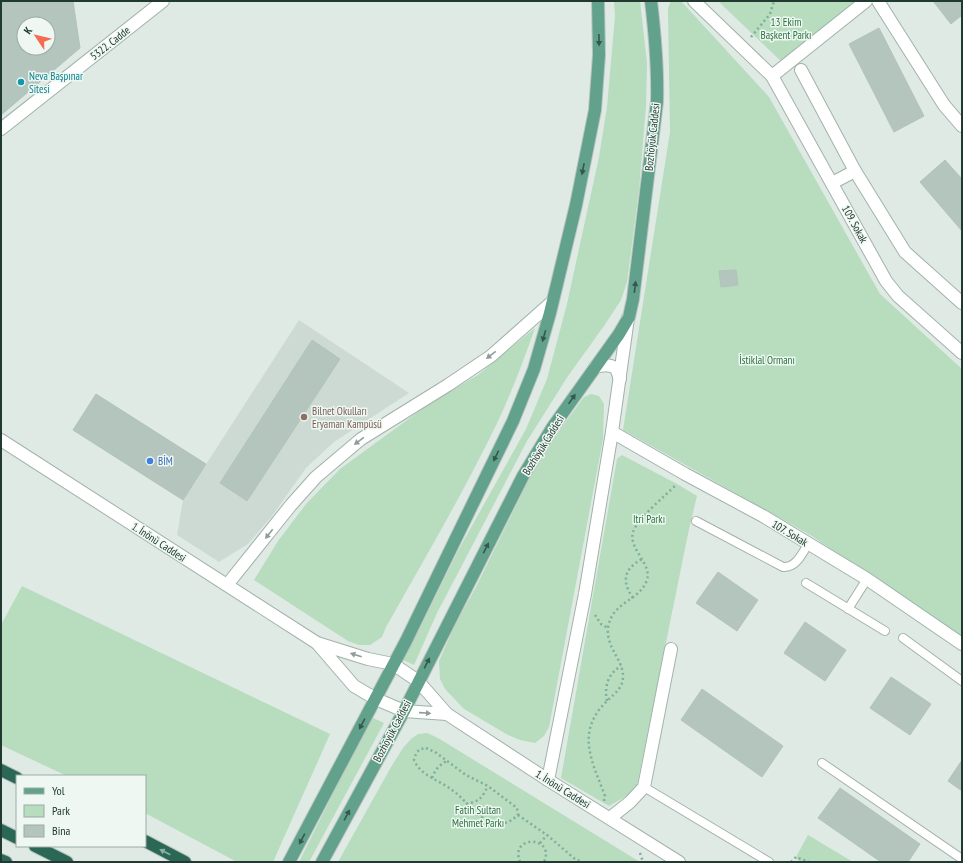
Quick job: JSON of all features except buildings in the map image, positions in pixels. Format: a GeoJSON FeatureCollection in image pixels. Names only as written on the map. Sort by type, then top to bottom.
{"type":"FeatureCollection","features":[{"type":"Feature","properties":{"kind":"highway"},"geometry":{"type":"LineString","coordinates":[[1,770],[16,778]]}},
{"type":"Feature","properties":{"kind":"highway"},"geometry":{"type":"LineString","coordinates":[[1,830],[16,838]]}},
{"type":"Feature","properties":{"kind":"highway"},"geometry":{"type":"LineString","coordinates":[[146,842],[185,862]]}},
{"type":"Feature","properties":{"kind":"highway"},"geometry":{"type":"LineString","coordinates":[[37,847],[67,862]]}},
{"type":"Feature","properties":{"kind":"highway"},"geometry":{"type":"LineString","coordinates":[[1,860],[6,862]]}},
{"type":"Feature","properties":{"kind":"main road"},"geometry":{"type":"LineString","coordinates":[[291,859],[376,699],[513,421],[534,369],[576,205],[595,110],[599,55],[598,1]]}},
{"type":"Feature","properties":{"kind":"main road","name":"Bozhöyük Caddesi"},"geometry":{"type":"LineString","coordinates":[[322,862],[404,711],[523,476],[552,428],[619,334],[629,317],[634,299],[657,102],[655,36],[650,1]]}},
{"type":"Feature","properties":{"kind":"street","name":"5322. Cadde"},"geometry":{"type":"LineString","coordinates":[[1,129],[163,1]]}},
{"type":"Feature","properties":{"kind":"street","name":"109. Sokak"},"geometry":{"type":"LineString","coordinates":[[694,1],[772,76],[886,281],[898,296],[962,353]]}},
{"type":"Feature","properties":{"kind":"street"},"geometry":{"type":"LineString","coordinates":[[772,76],[866,1]]}},
{"type":"Feature","properties":{"kind":"street"},"geometry":{"type":"LineString","coordinates":[[878,1],[944,105],[962,126]]}},
{"type":"Feature","properties":{"kind":"street"},"geometry":{"type":"LineString","coordinates":[[801,70],[855,171],[905,252],[962,303]]}},
{"type":"Feature","properties":{"kind":"street"},"geometry":{"type":"LineString","coordinates":[[832,183],[855,171]]}},
{"type":"Feature","properties":{"kind":"street"},"geometry":{"type":"LineString","coordinates":[[227,585],[291,505],[316,477],[361,439],[448,385],[491,356],[552,302]]}},
{"type":"Feature","properties":{"kind":"street"},"geometry":{"type":"LineString","coordinates":[[548,780],[585,594],[612,432],[629,317]]}},
{"type":"Feature","properties":{"kind":"street"},"geometry":{"type":"LineString","coordinates":[[595,367],[611,365],[616,368],[620,379]]}},
{"type":"Feature","properties":{"kind":"street","name":"107. Sokak"},"geometry":{"type":"LineString","coordinates":[[612,432],[684,474],[763,516],[867,579],[962,644]]}},
{"type":"Feature","properties":{"kind":"street","name":"1. İnönü Caddesi"},"geometry":{"type":"LineString","coordinates":[[1,440],[317,643],[354,686],[376,699],[404,711],[447,714]]}},
{"type":"Feature","properties":{"kind":"street"},"geometry":{"type":"LineString","coordinates":[[317,643],[368,659],[393,664]]}},
{"type":"Feature","properties":{"kind":"street"},"geometry":{"type":"LineString","coordinates":[[605,815],[630,802],[644,786],[671,649]]}},
{"type":"Feature","properties":{"kind":"street","name":"1. İnönü Caddesi"},"geometry":{"type":"LineString","coordinates":[[393,664],[418,681],[447,714],[548,780],[679,862]]}},
{"type":"Feature","properties":{"kind":"lane"},"geometry":{"type":"LineString","coordinates":[[696,520],[783,567],[791,567],[801,556],[808,544]]}},
{"type":"Feature","properties":{"kind":"lane"},"geometry":{"type":"LineString","coordinates":[[848,609],[867,579]]}},
{"type":"Feature","properties":{"kind":"lane"},"geometry":{"type":"LineString","coordinates":[[806,583],[885,631]]}},
{"type":"Feature","properties":{"kind":"lane"},"geometry":{"type":"LineString","coordinates":[[903,638],[962,682]]}},
{"type":"Feature","properties":{"kind":"lane"},"geometry":{"type":"LineString","coordinates":[[822,763],[962,859]]}},
{"type":"Feature","properties":{"kind":"lane"},"geometry":{"type":"LineString","coordinates":[[644,786],[769,862]]}},
{"type":"Feature","properties":{"kind":"path"},"geometry":{"type":"LineString","coordinates":[[741,46],[764,23],[770,14],[774,1]]}},
{"type":"Feature","properties":{"kind":"path"},"geometry":{"type":"LineString","coordinates":[[605,815],[605,796],[588,748],[588,734],[591,722],[597,711],[621,686],[624,676],[621,666],[611,648],[608,628],[612,616],[617,609],[634,598],[642,589],[647,579],[647,569],[634,542],[633,532],[638,522],[677,484],[678,479],[684,474]]}},
{"type":"Feature","properties":{"kind":"path"},"geometry":{"type":"LineString","coordinates":[[634,598],[628,590],[626,583],[627,573],[633,564],[642,559]]}},
{"type":"Feature","properties":{"kind":"path"},"geometry":{"type":"LineString","coordinates":[[607,700],[606,694],[608,680],[614,671],[621,666]]}},
{"type":"Feature","properties":{"kind":"path"},"geometry":{"type":"LineString","coordinates":[[518,815],[513,820],[505,824],[496,824],[484,820],[453,790],[423,773],[416,766],[414,760],[416,754],[420,749],[426,748],[435,752],[466,775],[488,786],[517,808],[518,815],[547,835],[575,859],[582,862]]}},
{"type":"Feature","properties":{"kind":"path"},"geometry":{"type":"LineString","coordinates":[[432,778],[440,764],[447,761]]}},
{"type":"Feature","properties":{"kind":"path"},"geometry":{"type":"LineString","coordinates":[[466,804],[478,801],[488,786]]}},
{"type":"Feature","properties":{"kind":"path"},"geometry":{"type":"LineString","coordinates":[[540,843],[547,835]]}},
{"type":"Feature","properties":{"kind":"path"},"geometry":{"type":"LineString","coordinates":[[520,862],[518,853],[522,845],[531,841],[540,843],[545,850],[546,855],[544,862]]}},
{"type":"Feature","properties":{"kind":"path"},"geometry":{"type":"LineString","coordinates":[[791,862],[796,857],[809,862]]}},
{"type":"Feature","properties":{"kind":"shaded area","name":"Bilnet Okulları Eryaman Kampüsü"},"geometry":{"type":"Polygon","coordinates":[[[299,320],[409,393],[334,442],[306,468],[272,516],[248,544],[219,562],[177,535],[183,500],[299,320]]]}},
{"type":"Feature","properties":{"kind":"green space"},"geometry":{"type":"Polygon","coordinates":[[[614,1],[640,1],[647,63],[646,106],[639,190],[627,282],[621,300],[568,376],[527,441],[437,613],[414,665],[401,659],[418,632],[459,549],[526,429],[547,379],[567,304],[599,157],[607,107],[615,16],[614,1]]]}},
{"type":"Feature","properties":{"kind":"green space","name":"İstiklal Ormanı"},"geometry":{"type":"Polygon","coordinates":[[[671,1],[681,1],[769,97],[880,294],[962,369],[962,640],[812,536],[623,430],[670,132],[668,8],[671,1]]]}},
{"type":"Feature","properties":{"kind":"green space","name":"13 Ekim Başkent Parkı"},"geometry":{"type":"Polygon","coordinates":[[[718,1],[863,1],[784,64],[718,1]]]}},
{"type":"Feature","properties":{"kind":"green space"},"geometry":{"type":"Polygon","coordinates":[[[535,328],[499,419],[472,472],[386,627],[382,637],[370,645],[359,645],[348,641],[254,580],[278,541],[306,504],[340,469],[433,401],[478,375],[535,328]]]}},
{"type":"Feature","properties":{"kind":"green space"},"geometry":{"type":"Polygon","coordinates":[[[591,394],[599,396],[604,404],[603,439],[549,727],[544,736],[535,743],[520,740],[508,735],[464,709],[445,689],[440,679],[439,661],[455,625],[476,587],[544,451],[584,397],[591,394]]]}},
{"type":"Feature","properties":{"kind":"green space","name":"Itri Parkı"},"geometry":{"type":"Polygon","coordinates":[[[622,455],[697,496],[636,790],[609,806],[561,778],[617,459],[622,455]]]}},
{"type":"Feature","properties":{"kind":"green space"},"geometry":{"type":"Polygon","coordinates":[[[22,586],[330,734],[273,862],[237,862],[146,814],[146,775],[65,775],[1,745],[1,625],[22,586]]]}},
{"type":"Feature","properties":{"kind":"green space"},"geometry":{"type":"Polygon","coordinates":[[[371,717],[384,723],[309,862],[299,862],[371,717]]]}},
{"type":"Feature","properties":{"kind":"green space","name":"Fatih Sultan Mehmet Parkı"},"geometry":{"type":"Polygon","coordinates":[[[427,733],[438,738],[640,862],[338,862],[403,748],[418,734],[427,733]]]}},
{"type":"Feature","properties":{"kind":"green space"},"geometry":{"type":"Polygon","coordinates":[[[808,835],[853,862],[799,862],[796,857],[808,835]]]}},
{"type":"Feature","properties":{"kind":"place","name":"Neva Başpınar Sitesi"},"geometry":{"type":"Point","coordinates":[21,82]}},
{"type":"Feature","properties":{"kind":"place","name":"Bilnet Okulları Eryaman Kampüsü"},"geometry":{"type":"Point","coordinates":[304,417]}},
{"type":"Feature","properties":{"kind":"place","name":"BİM"},"geometry":{"type":"Point","coordinates":[150,461]}}]}
